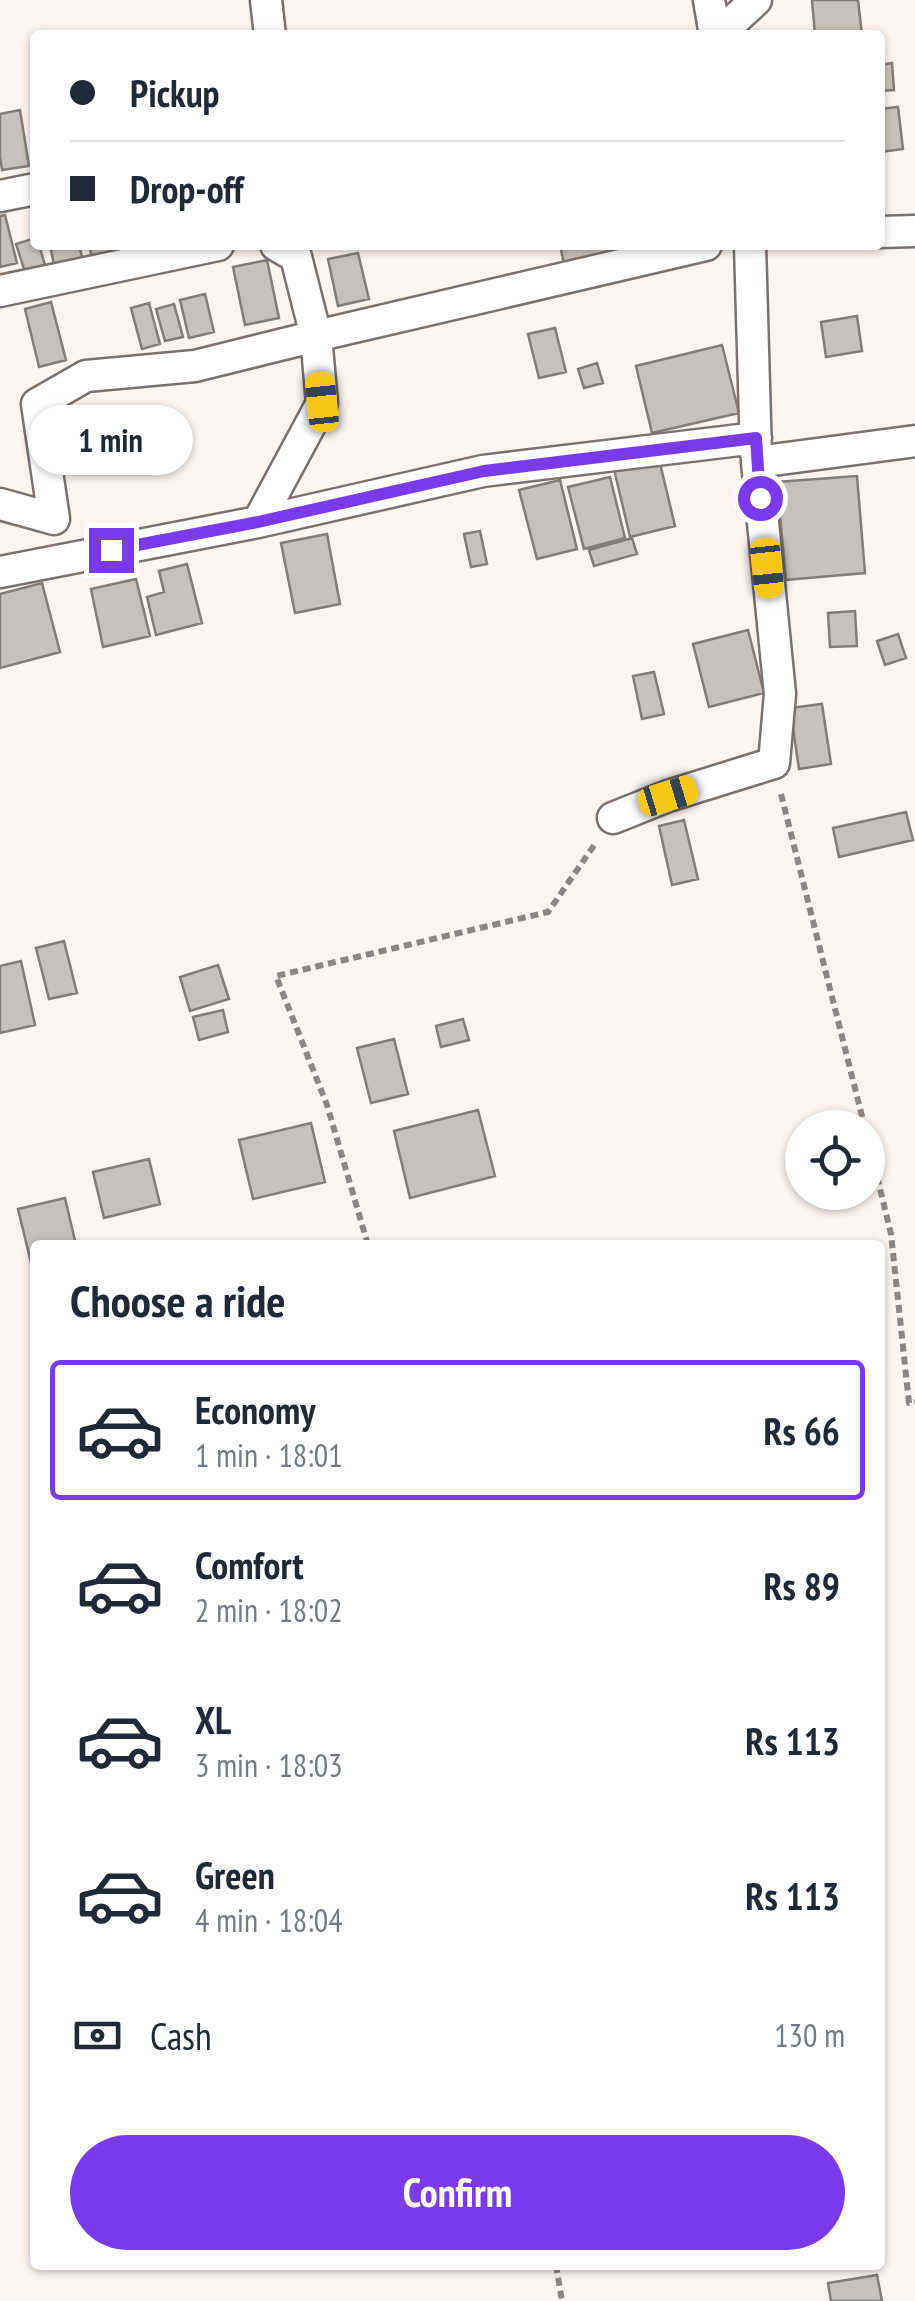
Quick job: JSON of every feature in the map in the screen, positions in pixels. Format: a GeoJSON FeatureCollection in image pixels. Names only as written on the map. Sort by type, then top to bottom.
{"type":"FeatureCollection","features":[{"type":"Feature","properties":{"kind":"street"},"geometry":{"type":"LineString","coordinates":[[266,0],[269,30]]}},
{"type":"Feature","properties":{"kind":"street"},"geometry":{"type":"LineString","coordinates":[[709,0],[715,30]]}},
{"type":"Feature","properties":{"kind":"street"},"geometry":{"type":"LineString","coordinates":[[722,30],[756,0]]}},
{"type":"Feature","properties":{"kind":"street"},"geometry":{"type":"LineString","coordinates":[[0,196],[30,189]]}},
{"type":"Feature","properties":{"kind":"street"},"geometry":{"type":"LineString","coordinates":[[885,232],[915,231]]}},
{"type":"Feature","properties":{"kind":"street"},"geometry":{"type":"LineString","coordinates":[[0,291],[194,250]]}},
{"type":"Feature","properties":{"kind":"street"},"geometry":{"type":"LineString","coordinates":[[258,522],[322,402],[316,336],[296,257],[284,250]]}},
{"type":"Feature","properties":{"kind":"street"},"geometry":{"type":"LineString","coordinates":[[0,504],[54,519],[38,404],[86,376],[195,366],[685,250]]}},
{"type":"Feature","properties":{"kind":"street"},"geometry":{"type":"LineString","coordinates":[[613,818],[668,796],[774,764],[780,694],[756,450],[750,250]]}},
{"type":"Feature","properties":{"kind":"street"},"geometry":{"type":"LineString","coordinates":[[0,572],[258,522],[484,471],[915,442]]}},
{"type":"Feature","properties":{"kind":"path"},"geometry":{"type":"LineString","coordinates":[[774,764],[860,1110]]}},
{"type":"Feature","properties":{"kind":"path"},"geometry":{"type":"LineString","coordinates":[[367,1240],[327,1106],[276,976],[548,912],[613,818]]}},
{"type":"Feature","properties":{"kind":"path"},"geometry":{"type":"LineString","coordinates":[[885,1206],[892,1234],[909,1403],[915,1402]]}},
{"type":"Feature","properties":{"kind":"path"},"geometry":{"type":"LineString","coordinates":[[557,2270],[562,2301]]}},
{"type":"Feature","properties":{"kind":"building"},"geometry":{"type":"Polygon","coordinates":[[[812,0],[858,0],[861,30],[815,30],[812,0]]]}},
{"type":"Feature","properties":{"kind":"building"},"geometry":{"type":"Polygon","coordinates":[[[892,63],[894,90],[885,91],[885,64],[892,63]]]}},
{"type":"Feature","properties":{"kind":"building"},"geometry":{"type":"Polygon","coordinates":[[[898,107],[903,149],[885,151],[885,108],[898,107]]]}},
{"type":"Feature","properties":{"kind":"building"},"geometry":{"type":"Polygon","coordinates":[[[20,110],[29,166],[2,170],[0,114],[20,110]]]}},
{"type":"Feature","properties":{"kind":"building"},"geometry":{"type":"Polygon","coordinates":[[[5,215],[17,263],[0,267],[0,216],[5,215]]]}},
{"type":"Feature","properties":{"kind":"building"},"geometry":{"type":"Polygon","coordinates":[[[30,240],[30,250],[40,250],[45,265],[25,272],[16,244],[30,240]]]}},
{"type":"Feature","properties":{"kind":"building"},"geometry":{"type":"Polygon","coordinates":[[[51,250],[80,250],[85,269],[56,275],[51,250]]]}},
{"type":"Feature","properties":{"kind":"building"},"geometry":{"type":"Polygon","coordinates":[[[90,250],[115,250],[115,253],[92,258],[90,250]]]}},
{"type":"Feature","properties":{"kind":"building"},"geometry":{"type":"Polygon","coordinates":[[[561,250],[631,250],[564,264],[561,250]]]}},
{"type":"Feature","properties":{"kind":"building"},"geometry":{"type":"Polygon","coordinates":[[[358,253],[369,299],[338,306],[328,259],[358,253]]]}},
{"type":"Feature","properties":{"kind":"building"},"geometry":{"type":"Polygon","coordinates":[[[267,260],[279,318],[245,325],[233,267],[267,260]]]}},
{"type":"Feature","properties":{"kind":"building"},"geometry":{"type":"Polygon","coordinates":[[[205,294],[214,332],[189,338],[180,300],[205,294]]]}},
{"type":"Feature","properties":{"kind":"building"},"geometry":{"type":"Polygon","coordinates":[[[51,302],[66,360],[39,367],[25,309],[51,302]]]}},
{"type":"Feature","properties":{"kind":"building"},"geometry":{"type":"Polygon","coordinates":[[[149,303],[160,344],[142,349],[131,308],[149,303]]]}},
{"type":"Feature","properties":{"kind":"building"},"geometry":{"type":"Polygon","coordinates":[[[174,304],[183,337],[165,341],[156,309],[174,304]]]}},
{"type":"Feature","properties":{"kind":"building"},"geometry":{"type":"Polygon","coordinates":[[[857,316],[862,351],[826,357],[821,322],[857,316]]]}},
{"type":"Feature","properties":{"kind":"building"},"geometry":{"type":"Polygon","coordinates":[[[555,328],[566,372],[539,378],[528,334],[555,328]]]}},
{"type":"Feature","properties":{"kind":"building"},"geometry":{"type":"Polygon","coordinates":[[[722,345],[739,413],[652,433],[636,366],[722,345]]]}},
{"type":"Feature","properties":{"kind":"building"},"geometry":{"type":"Polygon","coordinates":[[[597,363],[603,383],[584,388],[578,369],[597,363]]]}},
{"type":"Feature","properties":{"kind":"building"},"geometry":{"type":"Polygon","coordinates":[[[659,459],[675,526],[630,537],[614,469],[659,459]]]}},
{"type":"Feature","properties":{"kind":"building"},"geometry":{"type":"Polygon","coordinates":[[[857,476],[865,573],[786,580],[777,482],[857,476]]]}},
{"type":"Feature","properties":{"kind":"building"},"geometry":{"type":"Polygon","coordinates":[[[610,477],[625,538],[584,549],[568,487],[610,477]]]}},
{"type":"Feature","properties":{"kind":"building"},"geometry":{"type":"Polygon","coordinates":[[[560,480],[577,549],[537,559],[519,490],[560,480]]]}},
{"type":"Feature","properties":{"kind":"building"},"geometry":{"type":"Polygon","coordinates":[[[480,531],[487,564],[471,567],[464,534],[480,531]]]}},
{"type":"Feature","properties":{"kind":"building"},"geometry":{"type":"Polygon","coordinates":[[[327,534],[340,604],[295,613],[281,543],[327,534]]]}},
{"type":"Feature","properties":{"kind":"building"},"geometry":{"type":"Polygon","coordinates":[[[632,538],[637,554],[594,566],[589,550],[632,538]]]}},
{"type":"Feature","properties":{"kind":"building"},"geometry":{"type":"Polygon","coordinates":[[[187,564],[202,623],[156,635],[147,597],[164,592],[159,571],[187,564]]]}},
{"type":"Feature","properties":{"kind":"building"},"geometry":{"type":"Polygon","coordinates":[[[136,579],[150,636],[103,647],[91,589],[136,579]]]}},
{"type":"Feature","properties":{"kind":"building"},"geometry":{"type":"Polygon","coordinates":[[[42,583],[60,652],[0,668],[0,594],[42,583]]]}},
{"type":"Feature","properties":{"kind":"building"},"geometry":{"type":"Polygon","coordinates":[[[855,611],[857,646],[830,647],[828,613],[855,611]]]}},
{"type":"Feature","properties":{"kind":"building"},"geometry":{"type":"Polygon","coordinates":[[[748,630],[764,693],[709,707],[693,644],[748,630]]]}},
{"type":"Feature","properties":{"kind":"building"},"geometry":{"type":"Polygon","coordinates":[[[898,634],[906,658],[885,665],[877,641],[898,634]]]}},
{"type":"Feature","properties":{"kind":"building"},"geometry":{"type":"Polygon","coordinates":[[[654,672],[664,714],[642,719],[633,676],[654,672]]]}},
{"type":"Feature","properties":{"kind":"building"},"geometry":{"type":"Polygon","coordinates":[[[822,704],[831,764],[799,769],[790,708],[822,704]]]}},
{"type":"Feature","properties":{"kind":"building"},"geometry":{"type":"Polygon","coordinates":[[[906,812],[913,840],[839,857],[833,828],[906,812]]]}},
{"type":"Feature","properties":{"kind":"building"},"geometry":{"type":"Polygon","coordinates":[[[684,820],[698,879],[672,885],[659,826],[684,820]]]}},
{"type":"Feature","properties":{"kind":"building"},"geometry":{"type":"Polygon","coordinates":[[[64,941],[77,993],[49,999],[36,948],[64,941]]]}},
{"type":"Feature","properties":{"kind":"building"},"geometry":{"type":"Polygon","coordinates":[[[21,961],[35,1025],[0,1033],[0,966],[21,961]]]}},
{"type":"Feature","properties":{"kind":"building"},"geometry":{"type":"Polygon","coordinates":[[[218,965],[229,999],[190,1011],[180,977],[218,965]]]}},
{"type":"Feature","properties":{"kind":"building"},"geometry":{"type":"Polygon","coordinates":[[[223,1010],[228,1032],[199,1040],[193,1017],[223,1010]]]}},
{"type":"Feature","properties":{"kind":"building"},"geometry":{"type":"Polygon","coordinates":[[[463,1019],[469,1040],[441,1047],[436,1026],[463,1019]]]}},
{"type":"Feature","properties":{"kind":"building"},"geometry":{"type":"Polygon","coordinates":[[[394,1039],[408,1094],[371,1103],[357,1048],[394,1039]]]}},
{"type":"Feature","properties":{"kind":"building"},"geometry":{"type":"Polygon","coordinates":[[[478,1110],[495,1176],[410,1198],[394,1131],[478,1110]]]}},
{"type":"Feature","properties":{"kind":"building"},"geometry":{"type":"Polygon","coordinates":[[[311,1123],[325,1182],[253,1199],[239,1140],[311,1123]]]}},
{"type":"Feature","properties":{"kind":"building"},"geometry":{"type":"Polygon","coordinates":[[[149,1159],[160,1204],[104,1218],[93,1172],[149,1159]]]}},
{"type":"Feature","properties":{"kind":"building"},"geometry":{"type":"Polygon","coordinates":[[[65,1198],[75,1240],[30,1240],[30,1259],[18,1209],[65,1198]]]}},
{"type":"Feature","properties":{"kind":"building"},"geometry":{"type":"Polygon","coordinates":[[[877,2275],[882,2301],[831,2301],[828,2283],[877,2275]]]}},
{"type":"Feature","properties":{"kind":"route"},"geometry":{"type":"LineString","coordinates":[[111,550],[258,522],[484,471],[756,438],[760,498]]}}]}
